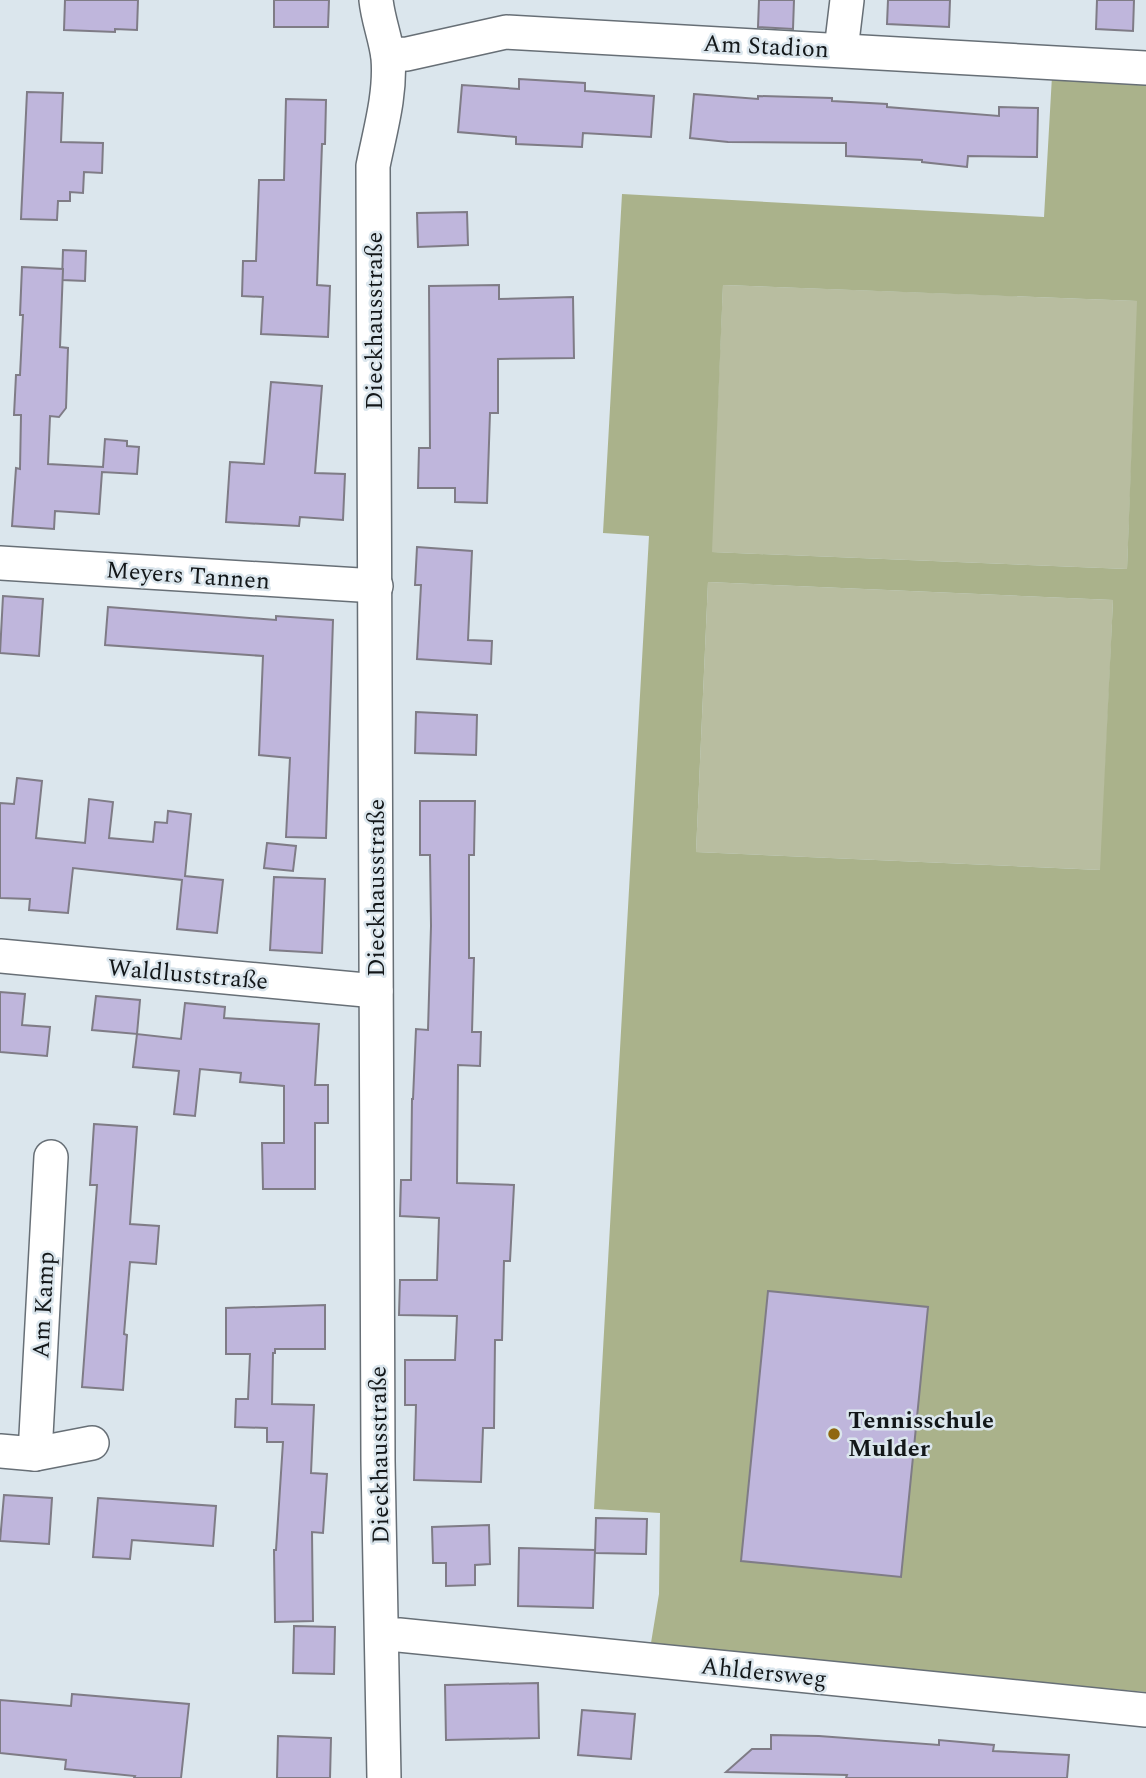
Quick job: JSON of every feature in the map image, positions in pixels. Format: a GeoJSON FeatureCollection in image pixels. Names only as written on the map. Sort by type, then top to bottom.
{"type":"FeatureCollection","features":[{"type":"Feature","properties":{"kind":"street","name":"Dieckhausstraße"},"geometry":{"type":"LineString","coordinates":[[376,0],[388,55],[389,81],[373,166],[378,1461],[384,1778]]}},
{"type":"Feature","properties":{"kind":"street"},"geometry":{"type":"LineString","coordinates":[[841,50],[847,0]]}},
{"type":"Feature","properties":{"kind":"street","name":"Am Stadion"},"geometry":{"type":"LineString","coordinates":[[388,55],[407,54],[506,32],[1146,68]]}},
{"type":"Feature","properties":{"kind":"street","name":"Meyers Tannen"},"geometry":{"type":"LineString","coordinates":[[0,563],[376,586]]}},
{"type":"Feature","properties":{"kind":"street","name":"Waldluststraße"},"geometry":{"type":"LineString","coordinates":[[0,956],[376,991]]}},
{"type":"Feature","properties":{"kind":"street","name":"Am Kamp"},"geometry":{"type":"LineString","coordinates":[[35,1454],[51,1157]]}},
{"type":"Feature","properties":{"kind":"street"},"geometry":{"type":"LineString","coordinates":[[0,1451],[35,1454],[92,1443]]}},
{"type":"Feature","properties":{"kind":"street","name":"Ahldersweg"},"geometry":{"type":"LineString","coordinates":[[382,1636],[399,1635],[1146,1710]]}},
{"type":"Feature","properties":{"kind":"green space"},"geometry":{"type":"Polygon","coordinates":[[[1052,76],[1146,80],[1146,1692],[650,1649],[659,1594],[660,1513],[594,1509],[649,536],[603,533],[622,194],[1044,217],[1052,76]],[[723,285],[712,552],[1127,569],[1137,301],[723,285]],[[708,582],[696,852],[1100,870],[1113,600],[708,582]]]}},
{"type":"Feature","properties":{"kind":"green space"},"geometry":{"type":"Polygon","coordinates":[[[723,285],[1138,301],[1127,569],[711,552],[723,285]]]}},
{"type":"Feature","properties":{"kind":"green space"},"geometry":{"type":"Polygon","coordinates":[[[708,582],[1113,600],[1101,870],[696,852],[708,582]]]}},
{"type":"Feature","properties":{"kind":"building"},"geometry":{"type":"Polygon","coordinates":[[[65,0],[138,0],[137,30],[64,30],[65,0]]]}},
{"type":"Feature","properties":{"kind":"building"},"geometry":{"type":"Polygon","coordinates":[[[274,0],[329,0],[328,27],[274,27],[274,0]]]}},
{"type":"Feature","properties":{"kind":"building"},"geometry":{"type":"Polygon","coordinates":[[[759,0],[794,0],[793,29],[758,27],[759,0]]]}},
{"type":"Feature","properties":{"kind":"building"},"geometry":{"type":"Polygon","coordinates":[[[888,0],[950,0],[949,27],[887,24],[888,0]]]}},
{"type":"Feature","properties":{"kind":"building"},"geometry":{"type":"Polygon","coordinates":[[[1097,0],[1134,0],[1133,31],[1096,29],[1097,0]]]}},
{"type":"Feature","properties":{"kind":"building"},"geometry":{"type":"Polygon","coordinates":[[[519,79],[585,83],[585,91],[654,96],[651,137],[583,133],[582,147],[516,144],[516,137],[458,132],[462,85],[519,89],[519,79]]]}},
{"type":"Feature","properties":{"kind":"building"},"geometry":{"type":"Polygon","coordinates":[[[27,92],[63,93],[61,142],[103,143],[102,173],[84,172],[83,193],[70,192],[70,201],[58,201],[57,220],[21,219],[27,92]]]}},
{"type":"Feature","properties":{"kind":"building"},"geometry":{"type":"Polygon","coordinates":[[[694,94],[758,99],[758,96],[832,98],[832,101],[887,104],[887,107],[999,116],[999,107],[1038,108],[1037,157],[968,156],[967,167],[922,160],[846,156],[846,143],[728,142],[690,138],[694,94]]]}},
{"type":"Feature","properties":{"kind":"building"},"geometry":{"type":"Polygon","coordinates":[[[286,99],[326,100],[317,285],[330,286],[328,337],[261,334],[263,297],[242,296],[243,261],[256,261],[259,180],[284,180],[286,99]]]}},
{"type":"Feature","properties":{"kind":"building"},"geometry":{"type":"Polygon","coordinates":[[[467,212],[468,245],[418,247],[417,213],[467,212]]]}},
{"type":"Feature","properties":{"kind":"building"},"geometry":{"type":"Polygon","coordinates":[[[63,250],[86,251],[85,281],[62,280],[63,250]]]}},
{"type":"Feature","properties":{"kind":"building"},"geometry":{"type":"Polygon","coordinates":[[[22,267],[63,269],[60,347],[68,348],[66,408],[59,417],[50,416],[48,464],[103,467],[105,439],[127,441],[127,446],[139,447],[137,474],[102,472],[99,514],[55,511],[54,529],[12,526],[16,468],[20,469],[21,415],[14,415],[16,375],[20,375],[22,267]]]}},
{"type":"Feature","properties":{"kind":"building"},"geometry":{"type":"Polygon","coordinates":[[[499,285],[499,299],[573,297],[574,358],[498,359],[498,413],[490,413],[487,503],[455,502],[455,488],[418,488],[419,448],[430,448],[429,286],[499,285]]]}},
{"type":"Feature","properties":{"kind":"building"},"geometry":{"type":"Polygon","coordinates":[[[271,382],[322,386],[315,473],[345,474],[343,520],[300,517],[299,526],[226,522],[230,462],[264,464],[271,382]]]}},
{"type":"Feature","properties":{"kind":"building"},"geometry":{"type":"Polygon","coordinates":[[[417,547],[472,551],[468,640],[492,641],[491,664],[417,659],[421,585],[415,585],[417,547]]]}},
{"type":"Feature","properties":{"kind":"building"},"geometry":{"type":"Polygon","coordinates":[[[3,596],[43,599],[39,656],[0,653],[3,596]]]}},
{"type":"Feature","properties":{"kind":"building"},"geometry":{"type":"Polygon","coordinates":[[[108,607],[276,620],[276,616],[333,620],[326,838],[286,837],[290,758],[259,755],[263,656],[105,645],[108,607]]]}},
{"type":"Feature","properties":{"kind":"building"},"geometry":{"type":"Polygon","coordinates":[[[416,712],[477,715],[476,755],[415,753],[416,712]]]}},
{"type":"Feature","properties":{"kind":"building"},"geometry":{"type":"Polygon","coordinates":[[[17,778],[42,781],[36,838],[85,843],[89,799],[113,802],[109,838],[153,842],[155,822],[167,823],[168,811],[191,814],[185,876],[223,880],[217,933],[177,929],[182,880],[73,868],[68,913],[29,910],[30,899],[0,898],[0,803],[14,804],[17,778]]]}},
{"type":"Feature","properties":{"kind":"building"},"geometry":{"type":"Polygon","coordinates":[[[420,801],[475,801],[474,855],[469,855],[469,958],[474,958],[472,1032],[481,1032],[480,1066],[458,1065],[457,1183],[514,1185],[510,1261],[504,1261],[502,1340],[495,1340],[494,1428],[483,1428],[481,1482],[414,1480],[416,1405],[405,1405],[405,1360],[455,1360],[457,1316],[399,1315],[400,1280],[437,1280],[439,1218],[400,1216],[401,1180],[411,1180],[416,1029],[428,1030],[430,855],[420,855],[420,801]]]}},
{"type":"Feature","properties":{"kind":"building"},"geometry":{"type":"Polygon","coordinates":[[[267,843],[296,846],[293,871],[264,868],[267,843]]]}},
{"type":"Feature","properties":{"kind":"building"},"geometry":{"type":"Polygon","coordinates":[[[274,877],[325,879],[322,953],[270,950],[274,877]]]}},
{"type":"Feature","properties":{"kind":"building"},"geometry":{"type":"Polygon","coordinates":[[[0,992],[25,994],[22,1025],[50,1027],[47,1056],[0,1052],[0,992]]]}},
{"type":"Feature","properties":{"kind":"building"},"geometry":{"type":"Polygon","coordinates":[[[96,996],[140,1000],[137,1034],[92,1030],[96,996]]]}},
{"type":"Feature","properties":{"kind":"building"},"geometry":{"type":"Polygon","coordinates":[[[185,1003],[225,1007],[224,1018],[319,1024],[315,1085],[328,1085],[328,1123],[315,1123],[315,1189],[263,1189],[262,1143],[284,1143],[284,1086],[240,1082],[241,1073],[200,1069],[195,1116],[174,1114],[179,1071],[133,1067],[137,1034],[181,1039],[185,1003]]]}},
{"type":"Feature","properties":{"kind":"building"},"geometry":{"type":"Polygon","coordinates":[[[94,1124],[137,1127],[130,1224],[159,1226],[156,1264],[130,1262],[123,1390],[82,1387],[97,1185],[90,1185],[94,1124]]]}},
{"type":"Feature","properties":{"kind":"building","name":"Tennisschule Mulder"},"geometry":{"type":"Polygon","coordinates":[[[768,1291],[928,1307],[901,1577],[741,1561],[768,1291]]]}},
{"type":"Feature","properties":{"kind":"building"},"geometry":{"type":"Polygon","coordinates":[[[325,1305],[325,1349],[275,1349],[273,1353],[272,1404],[314,1405],[311,1473],[327,1474],[323,1533],[312,1532],[313,1621],[275,1622],[274,1550],[283,1442],[267,1442],[267,1428],[235,1427],[236,1399],[248,1399],[250,1354],[226,1354],[226,1308],[325,1305]]]}},
{"type":"Feature","properties":{"kind":"building"},"geometry":{"type":"Polygon","coordinates":[[[4,1495],[52,1498],[49,1544],[0,1541],[4,1495]]]}},
{"type":"Feature","properties":{"kind":"building"},"geometry":{"type":"Polygon","coordinates":[[[98,1498],[216,1506],[213,1546],[132,1540],[130,1559],[93,1557],[98,1498]]]}},
{"type":"Feature","properties":{"kind":"building"},"geometry":{"type":"Polygon","coordinates":[[[596,1518],[647,1519],[646,1554],[595,1553],[596,1518]]]}},
{"type":"Feature","properties":{"kind":"building"},"geometry":{"type":"Polygon","coordinates":[[[489,1525],[490,1564],[475,1565],[475,1585],[446,1586],[446,1563],[433,1563],[432,1527],[489,1525]]]}},
{"type":"Feature","properties":{"kind":"building"},"geometry":{"type":"Polygon","coordinates":[[[519,1548],[595,1550],[593,1608],[518,1606],[519,1548]]]}},
{"type":"Feature","properties":{"kind":"building"},"geometry":{"type":"Polygon","coordinates":[[[294,1626],[335,1627],[334,1674],[293,1673],[294,1626]]]}},
{"type":"Feature","properties":{"kind":"building"},"geometry":{"type":"Polygon","coordinates":[[[538,1683],[539,1738],[446,1740],[445,1685],[538,1683]]]}},
{"type":"Feature","properties":{"kind":"building"},"geometry":{"type":"Polygon","coordinates":[[[72,1694],[189,1704],[181,1778],[134,1778],[135,1776],[65,1769],[66,1760],[0,1753],[0,1700],[71,1706],[72,1694]]]}},
{"type":"Feature","properties":{"kind":"building"},"geometry":{"type":"Polygon","coordinates":[[[582,1710],[635,1714],[631,1759],[578,1755],[582,1710]]]}},
{"type":"Feature","properties":{"kind":"building"},"geometry":{"type":"Polygon","coordinates":[[[771,1735],[939,1745],[939,1740],[994,1745],[993,1751],[1069,1755],[1067,1778],[846,1778],[847,1775],[726,1772],[752,1749],[771,1749],[771,1735]]]}},
{"type":"Feature","properties":{"kind":"building"},"geometry":{"type":"Polygon","coordinates":[[[278,1736],[331,1738],[330,1778],[277,1778],[278,1736]]]}},
{"type":"Feature","properties":{"kind":"place","name":"Tennisschule Mulder"},"geometry":{"type":"Point","coordinates":[834,1434]}}]}
